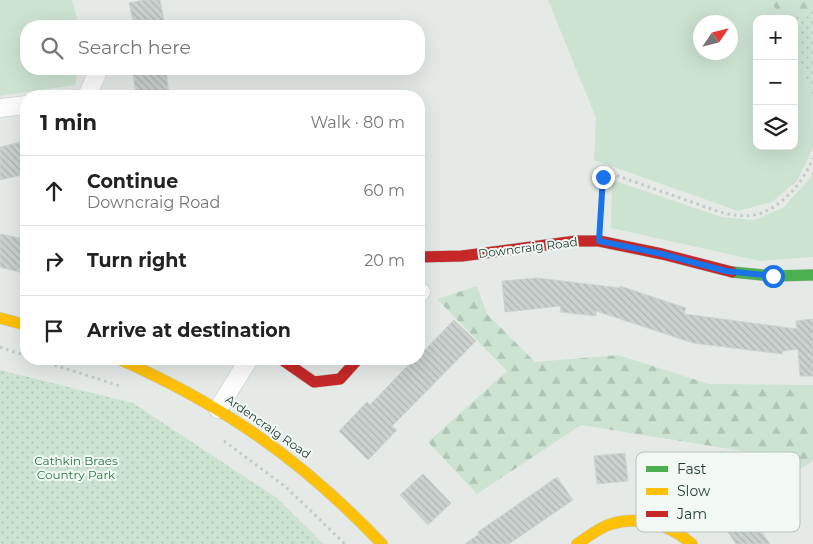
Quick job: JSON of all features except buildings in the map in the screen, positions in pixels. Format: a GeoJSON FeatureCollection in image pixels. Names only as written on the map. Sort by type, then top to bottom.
{"type":"FeatureCollection","features":[{"type":"Feature","properties":{"kind":"street"},"geometry":{"type":"LineString","coordinates":[[90,90],[96,75]]}},
{"type":"Feature","properties":{"kind":"street"},"geometry":{"type":"LineString","coordinates":[[0,108],[20,106]]}},
{"type":"Feature","properties":{"kind":"street","name":"Downcraig Road"},"geometry":{"type":"LineString","coordinates":[[425,257],[462,256],[576,241],[599,241],[662,254],[726,271],[773,276],[813,275]]}},
{"type":"Feature","properties":{"kind":"street"},"geometry":{"type":"LineString","coordinates":[[0,318],[20,323]]}},
{"type":"Feature","properties":{"kind":"street","name":"Ardencraig Road"},"geometry":{"type":"LineString","coordinates":[[133,365],[218,409],[260,436],[302,467],[364,524],[382,544]]}},
{"type":"Feature","properties":{"kind":"street"},"geometry":{"type":"LineString","coordinates":[[218,409],[246,365]]}},
{"type":"Feature","properties":{"kind":"street"},"geometry":{"type":"LineString","coordinates":[[290,365],[314,382],[340,379],[353,365]]}},
{"type":"Feature","properties":{"kind":"street"},"geometry":{"type":"LineString","coordinates":[[578,544],[600,528],[636,519]]}},
{"type":"Feature","properties":{"kind":"street"},"geometry":{"type":"LineString","coordinates":[[677,532],[684,535],[692,544]]}},
{"type":"Feature","properties":{"kind":"path"},"geometry":{"type":"LineString","coordinates":[[599,241],[603,177],[610,173],[729,214],[754,215],[774,207],[798,185],[813,158]]}},
{"type":"Feature","properties":{"kind":"path"},"geometry":{"type":"LineString","coordinates":[[0,347],[20,354]]}},
{"type":"Feature","properties":{"kind":"path"},"geometry":{"type":"LineString","coordinates":[[55,365],[128,388]]}},
{"type":"Feature","properties":{"kind":"path"},"geometry":{"type":"LineString","coordinates":[[218,437],[286,487],[346,544]]}},
{"type":"Feature","properties":{"kind":"green space"},"geometry":{"type":"Polygon","coordinates":[[[0,0],[72,0],[77,20],[20,20],[20,75],[77,75],[75,85],[41,90],[20,90],[20,93],[0,96],[0,0]]]}},
{"type":"Feature","properties":{"kind":"green space"},"geometry":{"type":"Polygon","coordinates":[[[548,0],[763,0],[772,5],[782,15],[753,15],[753,150],[798,150],[798,55],[813,102],[813,148],[797,181],[772,202],[738,211],[594,160],[596,118],[548,0]]]}},
{"type":"Feature","properties":{"kind":"green space"},"geometry":{"type":"Polygon","coordinates":[[[763,0],[813,0],[813,10],[798,16],[782,15],[772,5],[763,0]]]}},
{"type":"Feature","properties":{"kind":"green space"},"geometry":{"type":"Polygon","coordinates":[[[813,10],[813,102],[798,55],[798,16],[813,10]]]}},
{"type":"Feature","properties":{"kind":"green space"},"geometry":{"type":"Polygon","coordinates":[[[813,170],[813,257],[760,261],[611,228],[612,180],[722,217],[754,220],[783,208],[810,178],[813,170]]]}},
{"type":"Feature","properties":{"kind":"green space"},"geometry":{"type":"Polygon","coordinates":[[[477,286],[487,314],[535,362],[618,355],[709,384],[813,385],[813,461],[800,469],[800,452],[748,452],[581,425],[477,494],[428,442],[507,371],[437,299],[477,286]]]}},
{"type":"Feature","properties":{"kind":"green space","name":"Cathkin Braes Country Park"},"geometry":{"type":"Polygon","coordinates":[[[0,370],[133,403],[277,498],[323,544],[0,544],[0,370]]]}},
{"type":"Feature","properties":{"kind":"traffic: fast"},"geometry":{"type":"LineString","coordinates":[[732,272],[773,276],[813,275]]}},
{"type":"Feature","properties":{"kind":"traffic: slow"},"geometry":{"type":"LineString","coordinates":[[0,318],[20,323]]}},
{"type":"Feature","properties":{"kind":"traffic: slow"},"geometry":{"type":"LineString","coordinates":[[132,365],[194,396],[260,438],[322,486],[382,544]]}},
{"type":"Feature","properties":{"kind":"traffic: slow"},"geometry":{"type":"LineString","coordinates":[[577,544],[597,530],[611,524],[622,521],[636,521]]}},
{"type":"Feature","properties":{"kind":"traffic: slow"},"geometry":{"type":"LineString","coordinates":[[674,532],[692,544]]}},
{"type":"Feature","properties":{"kind":"traffic: jam"},"geometry":{"type":"LineString","coordinates":[[425,257],[462,256],[576,241],[599,241],[662,254],[732,272]]}},
{"type":"Feature","properties":{"kind":"traffic: jam"},"geometry":{"type":"LineString","coordinates":[[290,365],[314,382],[340,379],[353,365]]}},
{"type":"Feature","properties":{"kind":"route"},"geometry":{"type":"LineString","coordinates":[[603,177],[599,241],[662,254],[726,271],[773,276]]}}]}
